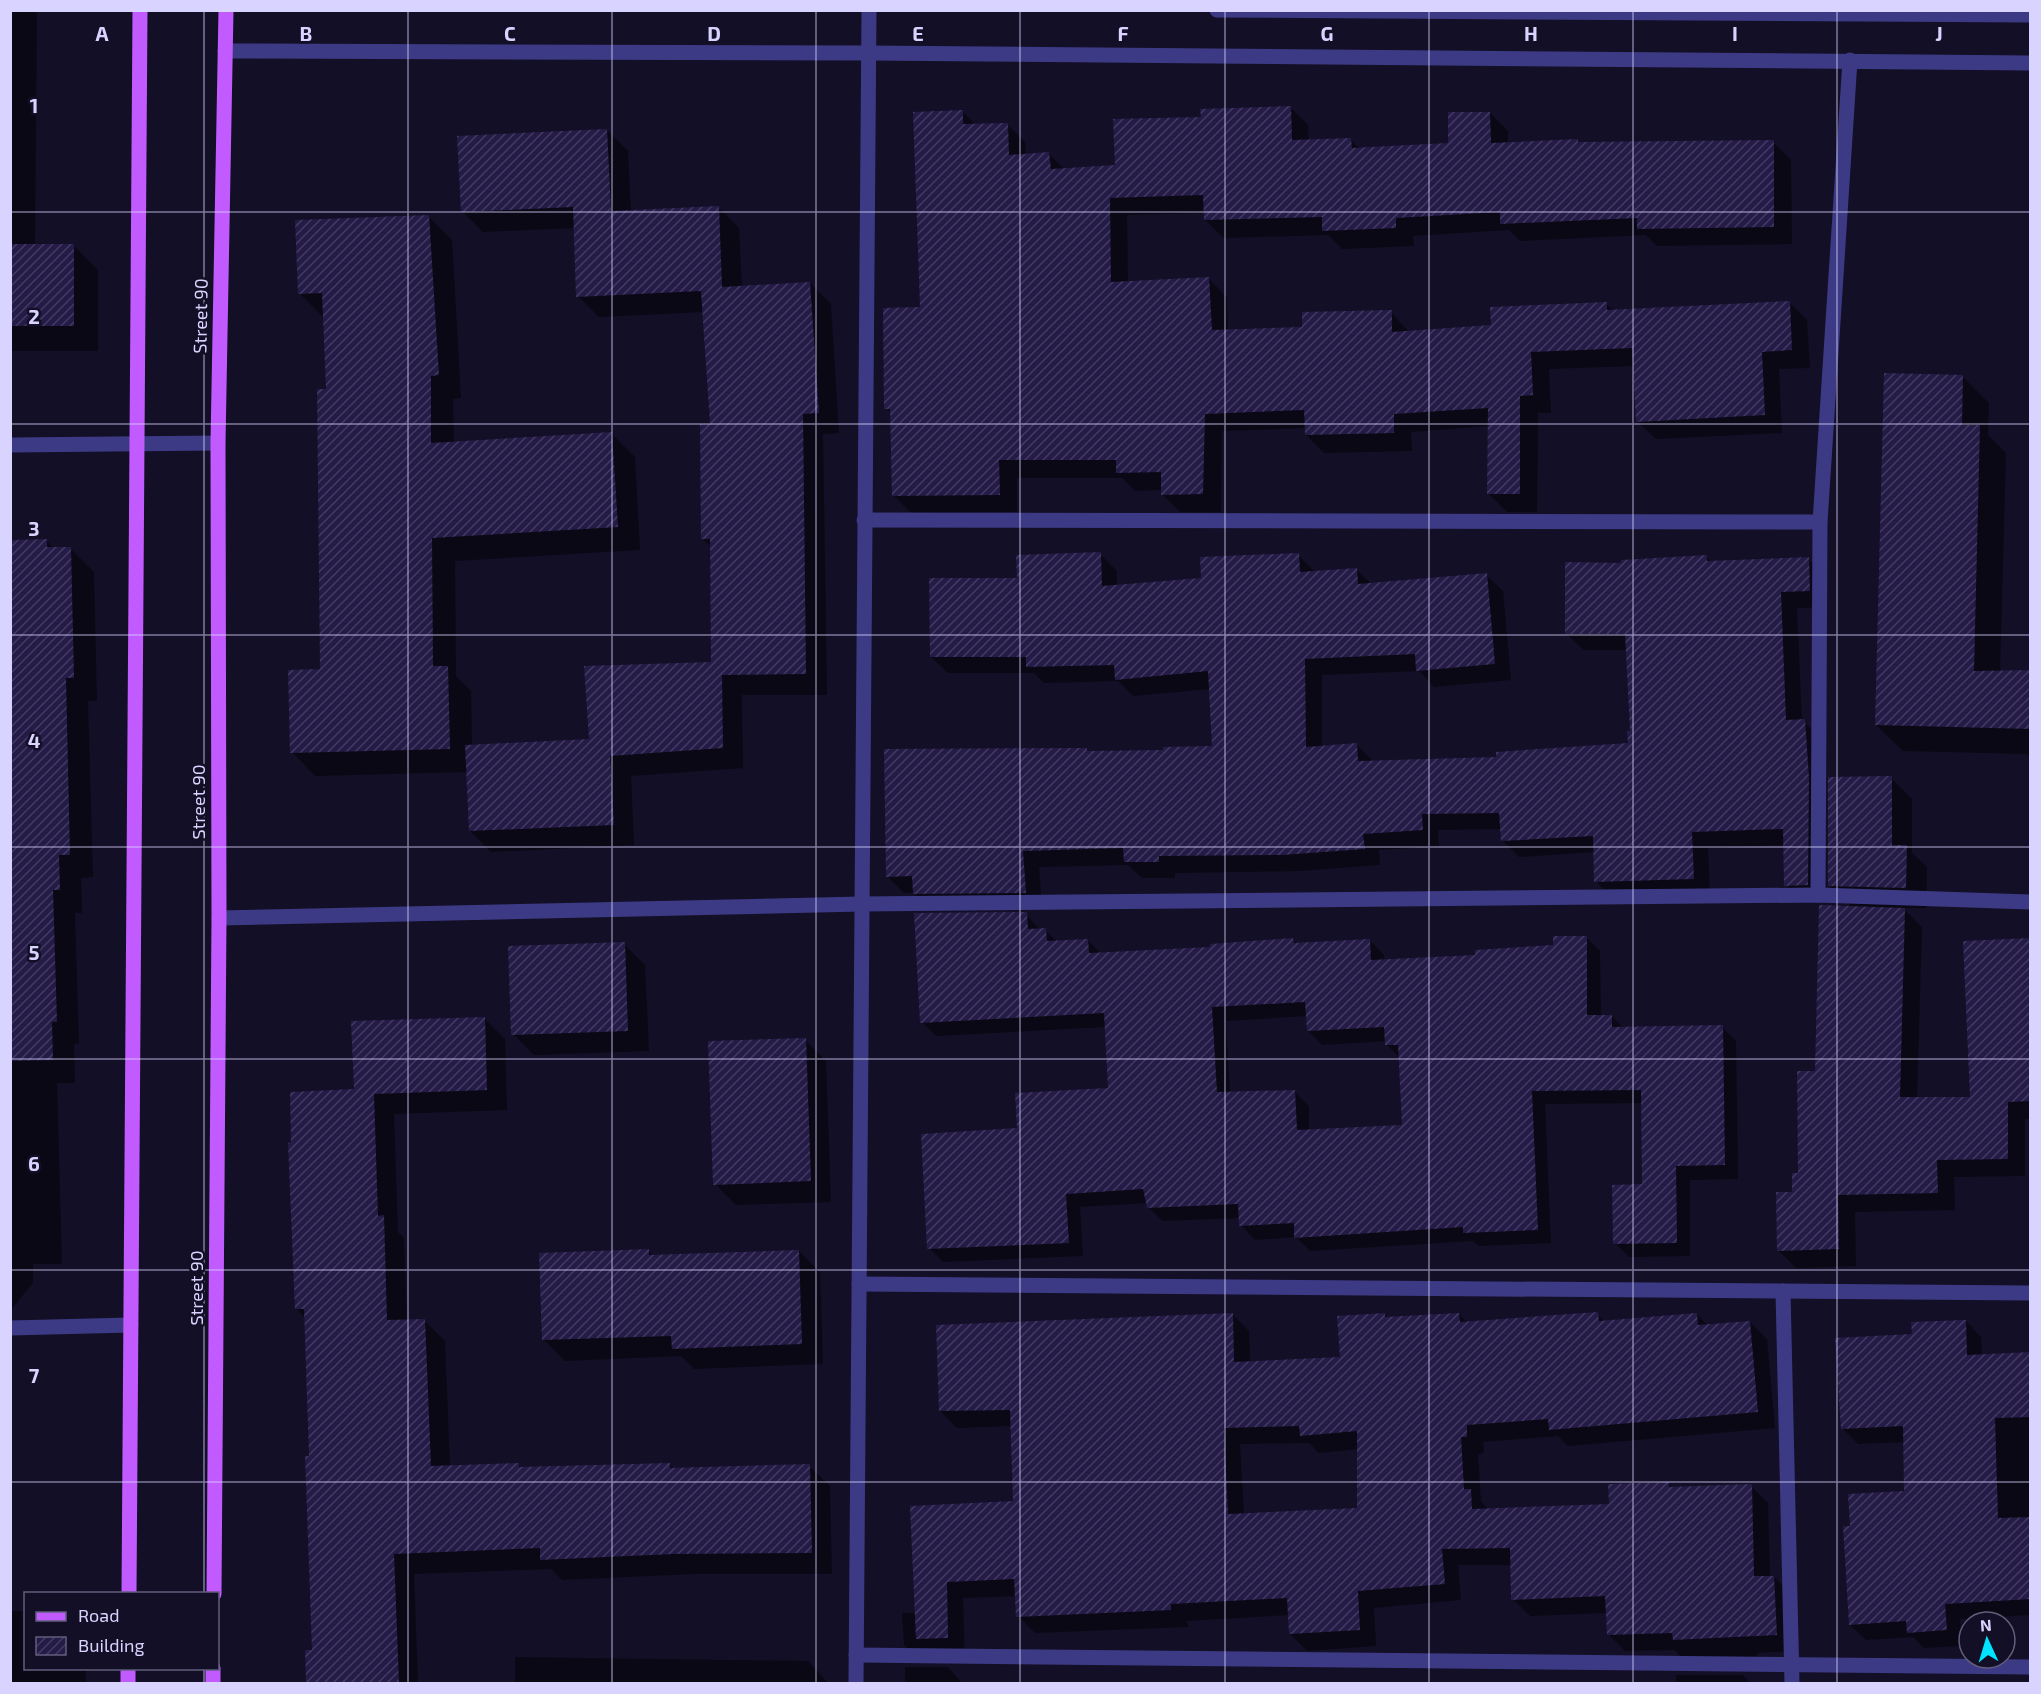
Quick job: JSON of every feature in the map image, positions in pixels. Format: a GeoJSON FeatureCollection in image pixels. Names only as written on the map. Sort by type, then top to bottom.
{"type":"FeatureCollection","features":[{"type":"Feature","properties":{"kind":"main road"},"geometry":{"type":"LineString","coordinates":[[129,1592],[139,444],[140,10]]}},
{"type":"Feature","properties":{"kind":"main road","name":"Street 90"},"geometry":{"type":"LineString","coordinates":[[214,1592],[219,918],[218,443],[226,10]]}},
{"type":"Feature","properties":{"kind":"street"},"geometry":{"type":"LineString","coordinates":[[856,1683],[869,10]]}},
{"type":"Feature","properties":{"kind":"street"},"geometry":{"type":"LineString","coordinates":[[1217,10],[1892,12],[2031,15]]}},
{"type":"Feature","properties":{"kind":"street"},"geometry":{"type":"LineString","coordinates":[[225,51],[868,53],[2031,63]]}},
{"type":"Feature","properties":{"kind":"street"},"geometry":{"type":"LineString","coordinates":[[1818,895],[1820,522],[1850,60]]}},
{"type":"Feature","properties":{"kind":"street"},"geometry":{"type":"LineString","coordinates":[[10,446],[218,443]]}},
{"type":"Feature","properties":{"kind":"street"},"geometry":{"type":"LineString","coordinates":[[864,520],[1820,522]]}},
{"type":"Feature","properties":{"kind":"street"},"geometry":{"type":"LineString","coordinates":[[219,918],[862,904],[1818,895],[2031,902]]}},
{"type":"Feature","properties":{"kind":"street"},"geometry":{"type":"LineString","coordinates":[[859,1284],[2031,1293]]}},
{"type":"Feature","properties":{"kind":"street"},"geometry":{"type":"LineString","coordinates":[[1783,1291],[1792,1683]]}},
{"type":"Feature","properties":{"kind":"street"},"geometry":{"type":"LineString","coordinates":[[10,1328],[131,1325]]}},
{"type":"Feature","properties":{"kind":"street"},"geometry":{"type":"LineString","coordinates":[[856,1654],[2031,1667]]}},
{"type":"Feature","properties":{"kind":"building"},"geometry":{"type":"Polygon","coordinates":[[[1291,106],[1292,140],[1351,138],[1352,148],[1448,143],[1448,112],[1490,112],[1491,143],[1578,139],[1578,142],[1774,140],[1774,227],[1637,229],[1637,218],[1500,224],[1500,212],[1396,218],[1396,228],[1322,231],[1322,217],[1204,220],[1203,195],[1110,198],[1111,282],[1209,277],[1212,330],[1302,327],[1302,312],[1392,310],[1392,332],[1491,325],[1490,307],[1607,302],[1607,310],[1790,301],[1792,350],[1762,352],[1765,415],[1636,422],[1632,348],[1531,352],[1533,395],[1520,396],[1520,494],[1487,494],[1488,408],[1394,414],[1394,433],[1305,435],[1304,410],[1205,414],[1203,494],[1161,495],[1161,472],[1116,473],[1116,460],[999,460],[1000,495],[892,496],[890,409],[884,409],[883,308],[920,307],[913,112],[963,110],[963,124],[1008,123],[1009,155],[1049,152],[1051,169],[1115,165],[1113,119],[1201,117],[1200,109],[1291,106]]]}},
{"type":"Feature","properties":{"kind":"building"},"geometry":{"type":"Polygon","coordinates":[[[607,129],[611,211],[719,206],[722,287],[810,282],[819,413],[803,414],[806,674],[722,675],[723,748],[610,756],[614,825],[469,831],[465,745],[589,739],[584,666],[711,662],[710,539],[701,539],[700,424],[710,424],[701,291],[576,297],[573,207],[461,212],[457,136],[607,129]]]}},
{"type":"Feature","properties":{"kind":"building"},"geometry":{"type":"Polygon","coordinates":[[[429,215],[439,375],[431,376],[431,443],[612,432],[618,527],[432,538],[433,666],[448,666],[450,749],[290,753],[288,670],[320,669],[317,389],[326,389],[322,293],[298,294],[295,220],[429,215]]]}},
{"type":"Feature","properties":{"kind":"building"},"geometry":{"type":"Polygon","coordinates":[[[10,244],[74,244],[74,326],[10,326],[10,244]]]}},
{"type":"Feature","properties":{"kind":"building"},"geometry":{"type":"Polygon","coordinates":[[[1884,373],[1963,375],[1962,425],[1980,425],[1974,671],[2031,670],[2031,729],[1875,725],[1884,373]]]}},
{"type":"Feature","properties":{"kind":"building"},"geometry":{"type":"Polygon","coordinates":[[[47,539],[47,547],[71,547],[74,678],[66,678],[70,855],[59,855],[60,890],[53,890],[57,1022],[52,1022],[53,1060],[10,1061],[10,540],[47,539]]]}},
{"type":"Feature","properties":{"kind":"building"},"geometry":{"type":"Polygon","coordinates":[[[1101,552],[1102,586],[1201,578],[1200,557],[1299,553],[1300,572],[1357,568],[1358,584],[1487,573],[1495,664],[1416,671],[1415,654],[1305,659],[1306,747],[1357,743],[1358,761],[1496,757],[1496,752],[1628,743],[1627,731],[1630,731],[1625,634],[1565,634],[1565,562],[1621,563],[1621,560],[1707,555],[1707,561],[1809,557],[1810,591],[1781,592],[1786,720],[1805,719],[1809,778],[1808,885],[1784,886],[1783,829],[1692,832],[1694,879],[1594,882],[1593,836],[1501,841],[1499,813],[1422,814],[1423,830],[1363,834],[1365,849],[1282,855],[1159,856],[1159,862],[1124,862],[1123,848],[1023,851],[1026,893],[913,894],[912,876],[886,877],[884,749],[1087,748],[1087,751],[1163,750],[1163,747],[1212,746],[1208,671],[1115,680],[1114,665],[1026,667],[1026,657],[930,657],[929,578],[1017,578],[1016,555],[1101,552]]]}},
{"type":"Feature","properties":{"kind":"building"},"geometry":{"type":"Polygon","coordinates":[[[1892,776],[1892,845],[1907,845],[1906,888],[1828,886],[1828,777],[1892,776]]]}},
{"type":"Feature","properties":{"kind":"building"},"geometry":{"type":"Polygon","coordinates":[[[1819,905],[1905,908],[1900,1097],[1970,1097],[1963,941],[2031,938],[2031,1101],[2008,1102],[2008,1159],[1937,1160],[1938,1193],[1838,1195],[1839,1249],[1777,1251],[1776,1192],[1792,1192],[1792,1173],[1798,1173],[1797,1071],[1815,1071],[1819,905]]]}},
{"type":"Feature","properties":{"kind":"building"},"geometry":{"type":"Polygon","coordinates":[[[1027,912],[1028,929],[1046,928],[1047,941],[1088,939],[1089,953],[1210,947],[1210,944],[1293,938],[1294,943],[1370,939],[1371,960],[1475,955],[1475,950],[1553,945],[1553,936],[1587,936],[1587,1015],[1612,1015],[1612,1027],[1723,1025],[1725,1165],[1676,1166],[1677,1243],[1613,1244],[1612,1185],[1642,1184],[1641,1090],[1532,1091],[1538,1230],[1463,1233],[1463,1227],[1294,1238],[1294,1223],[1239,1226],[1238,1204],[1147,1208],[1143,1189],[1066,1194],[1069,1243],[927,1249],[921,1134],[1017,1128],[1015,1093],[1108,1088],[1104,1013],[920,1023],[914,913],[1027,912]],[[1305,1002],[1212,1007],[1217,1092],[1295,1090],[1297,1130],[1402,1125],[1398,1045],[1385,1045],[1384,1027],[1307,1031],[1305,1002]]]}},
{"type":"Feature","properties":{"kind":"building"},"geometry":{"type":"Polygon","coordinates":[[[625,942],[628,1031],[511,1035],[508,946],[625,942]]]}},
{"type":"Feature","properties":{"kind":"building"},"geometry":{"type":"Polygon","coordinates":[[[485,1017],[487,1090],[374,1094],[378,1216],[384,1215],[387,1320],[425,1319],[431,1466],[519,1463],[519,1467],[670,1463],[670,1468],[810,1464],[812,1553],[673,1554],[540,1560],[540,1548],[394,1554],[399,1683],[306,1683],[305,1650],[312,1650],[305,1456],[309,1456],[304,1309],[295,1309],[288,1143],[291,1142],[290,1092],[354,1089],[351,1021],[485,1017]]]}},
{"type":"Feature","properties":{"kind":"building"},"geometry":{"type":"Polygon","coordinates":[[[806,1038],[811,1181],[713,1185],[708,1041],[806,1038]]]}},
{"type":"Feature","properties":{"kind":"building"},"geometry":{"type":"Polygon","coordinates":[[[649,1249],[649,1255],[799,1250],[802,1344],[672,1349],[671,1336],[542,1340],[539,1253],[649,1249]]]}},
{"type":"Feature","properties":{"kind":"building"},"geometry":{"type":"Polygon","coordinates":[[[1598,1312],[1599,1321],[1697,1313],[1698,1325],[1750,1321],[1758,1412],[1549,1430],[1548,1419],[1467,1425],[1467,1437],[1461,1437],[1464,1489],[1471,1489],[1472,1509],[1609,1504],[1608,1484],[1669,1482],[1669,1487],[1752,1484],[1754,1576],[1774,1576],[1777,1635],[1673,1640],[1672,1633],[1607,1635],[1605,1596],[1511,1600],[1510,1548],[1442,1549],[1445,1584],[1358,1591],[1360,1630],[1289,1634],[1287,1598],[1171,1604],[1171,1610],[1016,1617],[1014,1579],[947,1582],[948,1638],[916,1639],[910,1506],[1013,1501],[1010,1410],[939,1411],[936,1325],[1233,1313],[1234,1362],[1340,1357],[1337,1316],[1385,1313],[1385,1317],[1459,1313],[1460,1322],[1598,1312]],[[1299,1426],[1224,1428],[1228,1514],[1357,1508],[1357,1431],[1300,1436],[1299,1426]]]}},
{"type":"Feature","properties":{"kind":"building"},"geometry":{"type":"Polygon","coordinates":[[[1966,1320],[1967,1355],[2031,1352],[2031,1417],[1995,1418],[1998,1518],[2031,1517],[2031,1599],[1945,1604],[1947,1630],[1907,1633],[1906,1621],[1849,1625],[1843,1526],[1850,1526],[1848,1494],[1904,1491],[1903,1426],[1841,1429],[1835,1338],[1912,1334],[1911,1322],[1966,1320]]]}}]}
